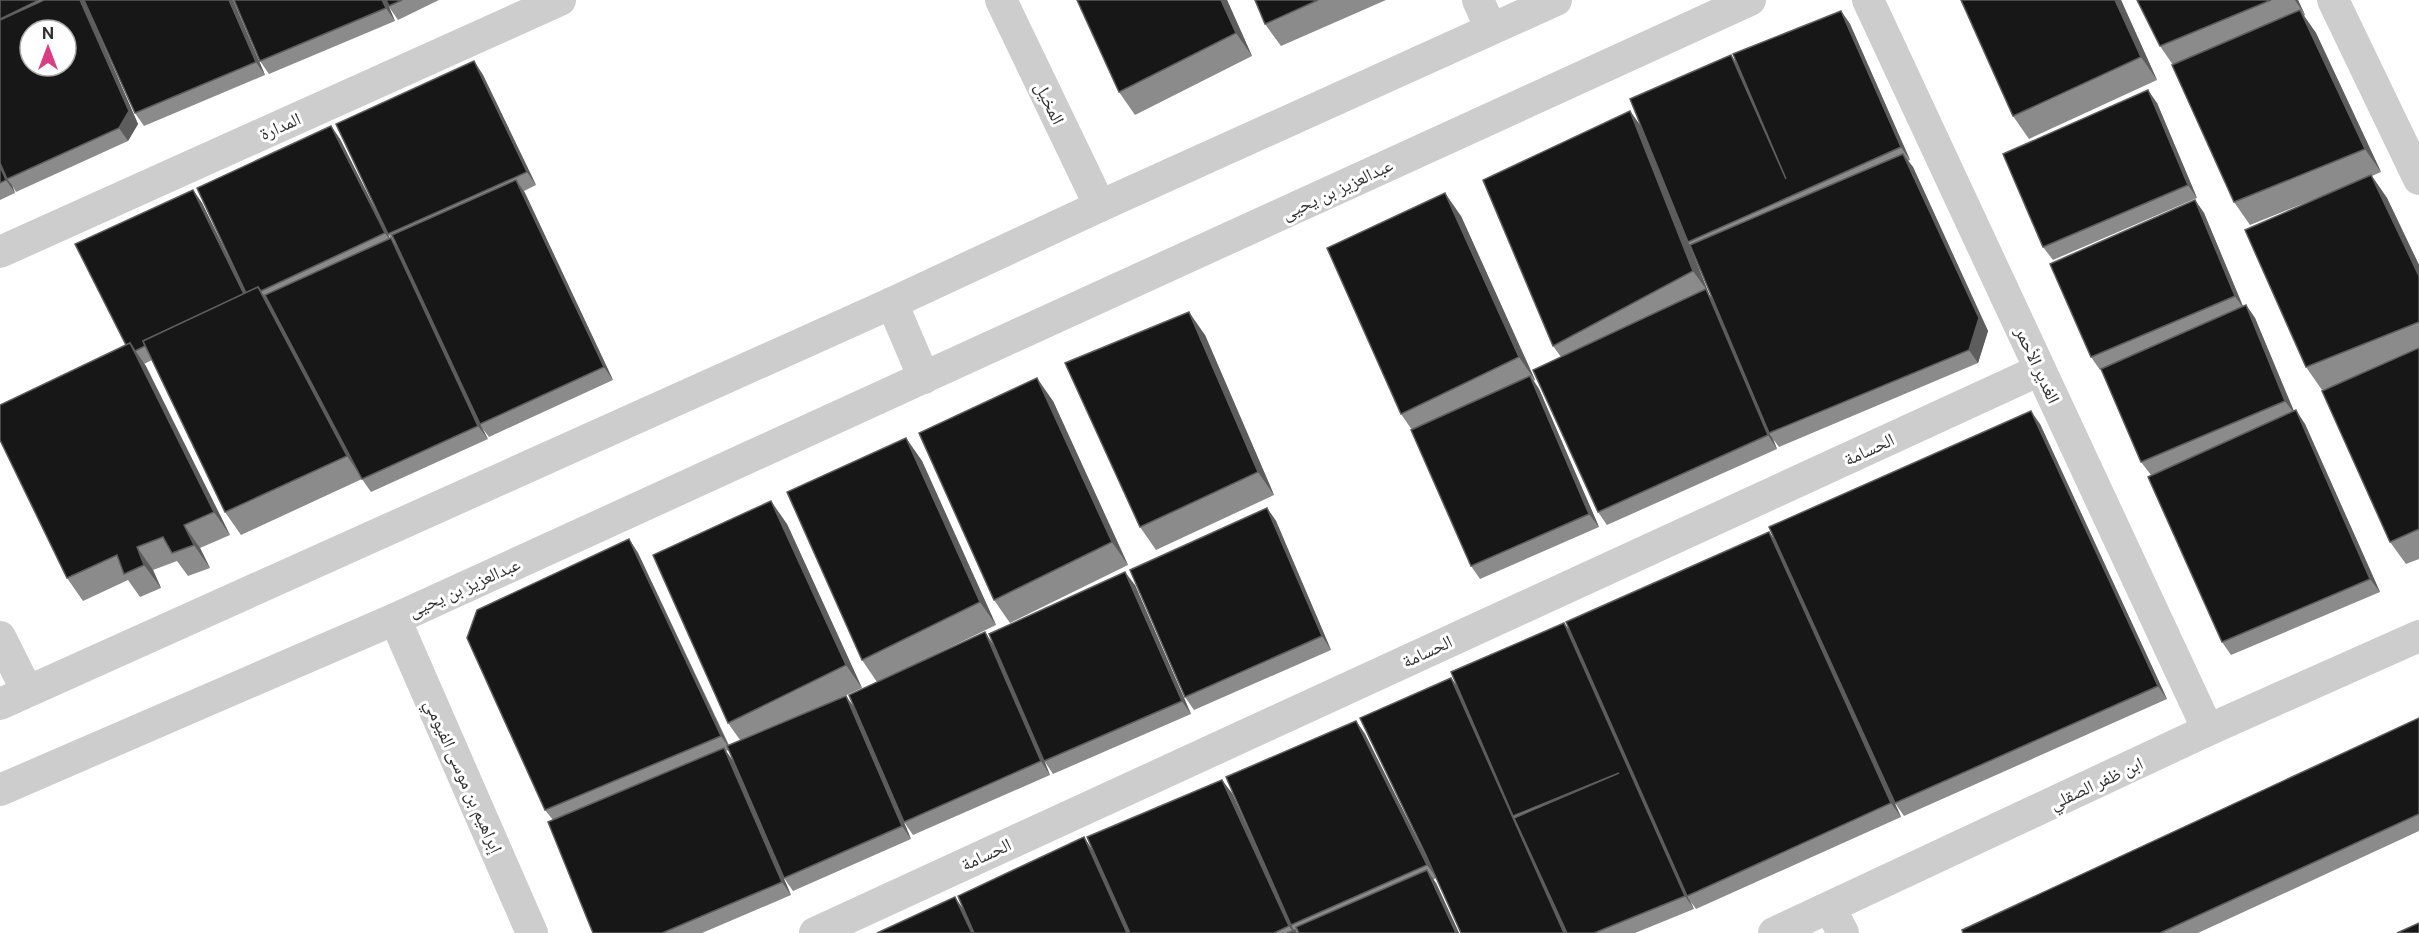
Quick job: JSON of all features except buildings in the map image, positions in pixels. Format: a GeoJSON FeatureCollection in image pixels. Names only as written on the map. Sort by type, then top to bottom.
{"type":"FeatureCollection","features":[{"type":"Feature","properties":{"kind":"street","name":"المدارة"},"geometry":{"type":"LineString","coordinates":[[0,252],[560,0]]}},
{"type":"Feature","properties":{"kind":"street","name":"المخيل"},"geometry":{"type":"LineString","coordinates":[[1000,0],[1100,206]]}},
{"type":"Feature","properties":{"kind":"street"},"geometry":{"type":"LineString","coordinates":[[0,637],[13,698],[892,303],[1100,206],[1484,14],[1556,0]]}},
{"type":"Feature","properties":{"kind":"street","name":"عبدالعزيز بن يحيى"},"geometry":{"type":"LineString","coordinates":[[0,790],[395,619],[1750,0]]}},
{"type":"Feature","properties":{"kind":"street","name":"الغدير الأحمر"},"geometry":{"type":"LineString","coordinates":[[1868,0],[2208,730]]}},
{"type":"Feature","properties":{"kind":"street"},"geometry":{"type":"LineString","coordinates":[[2332,0],[2419,179]]}},
{"type":"Feature","properties":{"kind":"street"},"geometry":{"type":"LineString","coordinates":[[892,303],[924,378]]}},
{"type":"Feature","properties":{"kind":"street","name":"الحسامة"},"geometry":{"type":"LineString","coordinates":[[815,933],[2040,370]]}},
{"type":"Feature","properties":{"kind":"street","name":"إبراهيم بن موسى الفيومي"},"geometry":{"type":"LineString","coordinates":[[395,619],[532,933]]}},
{"type":"Feature","properties":{"kind":"street","name":"ابن ظفر الصقلي"},"geometry":{"type":"LineString","coordinates":[[1774,933],[1836,920],[2208,730],[2419,636]]}}]}
